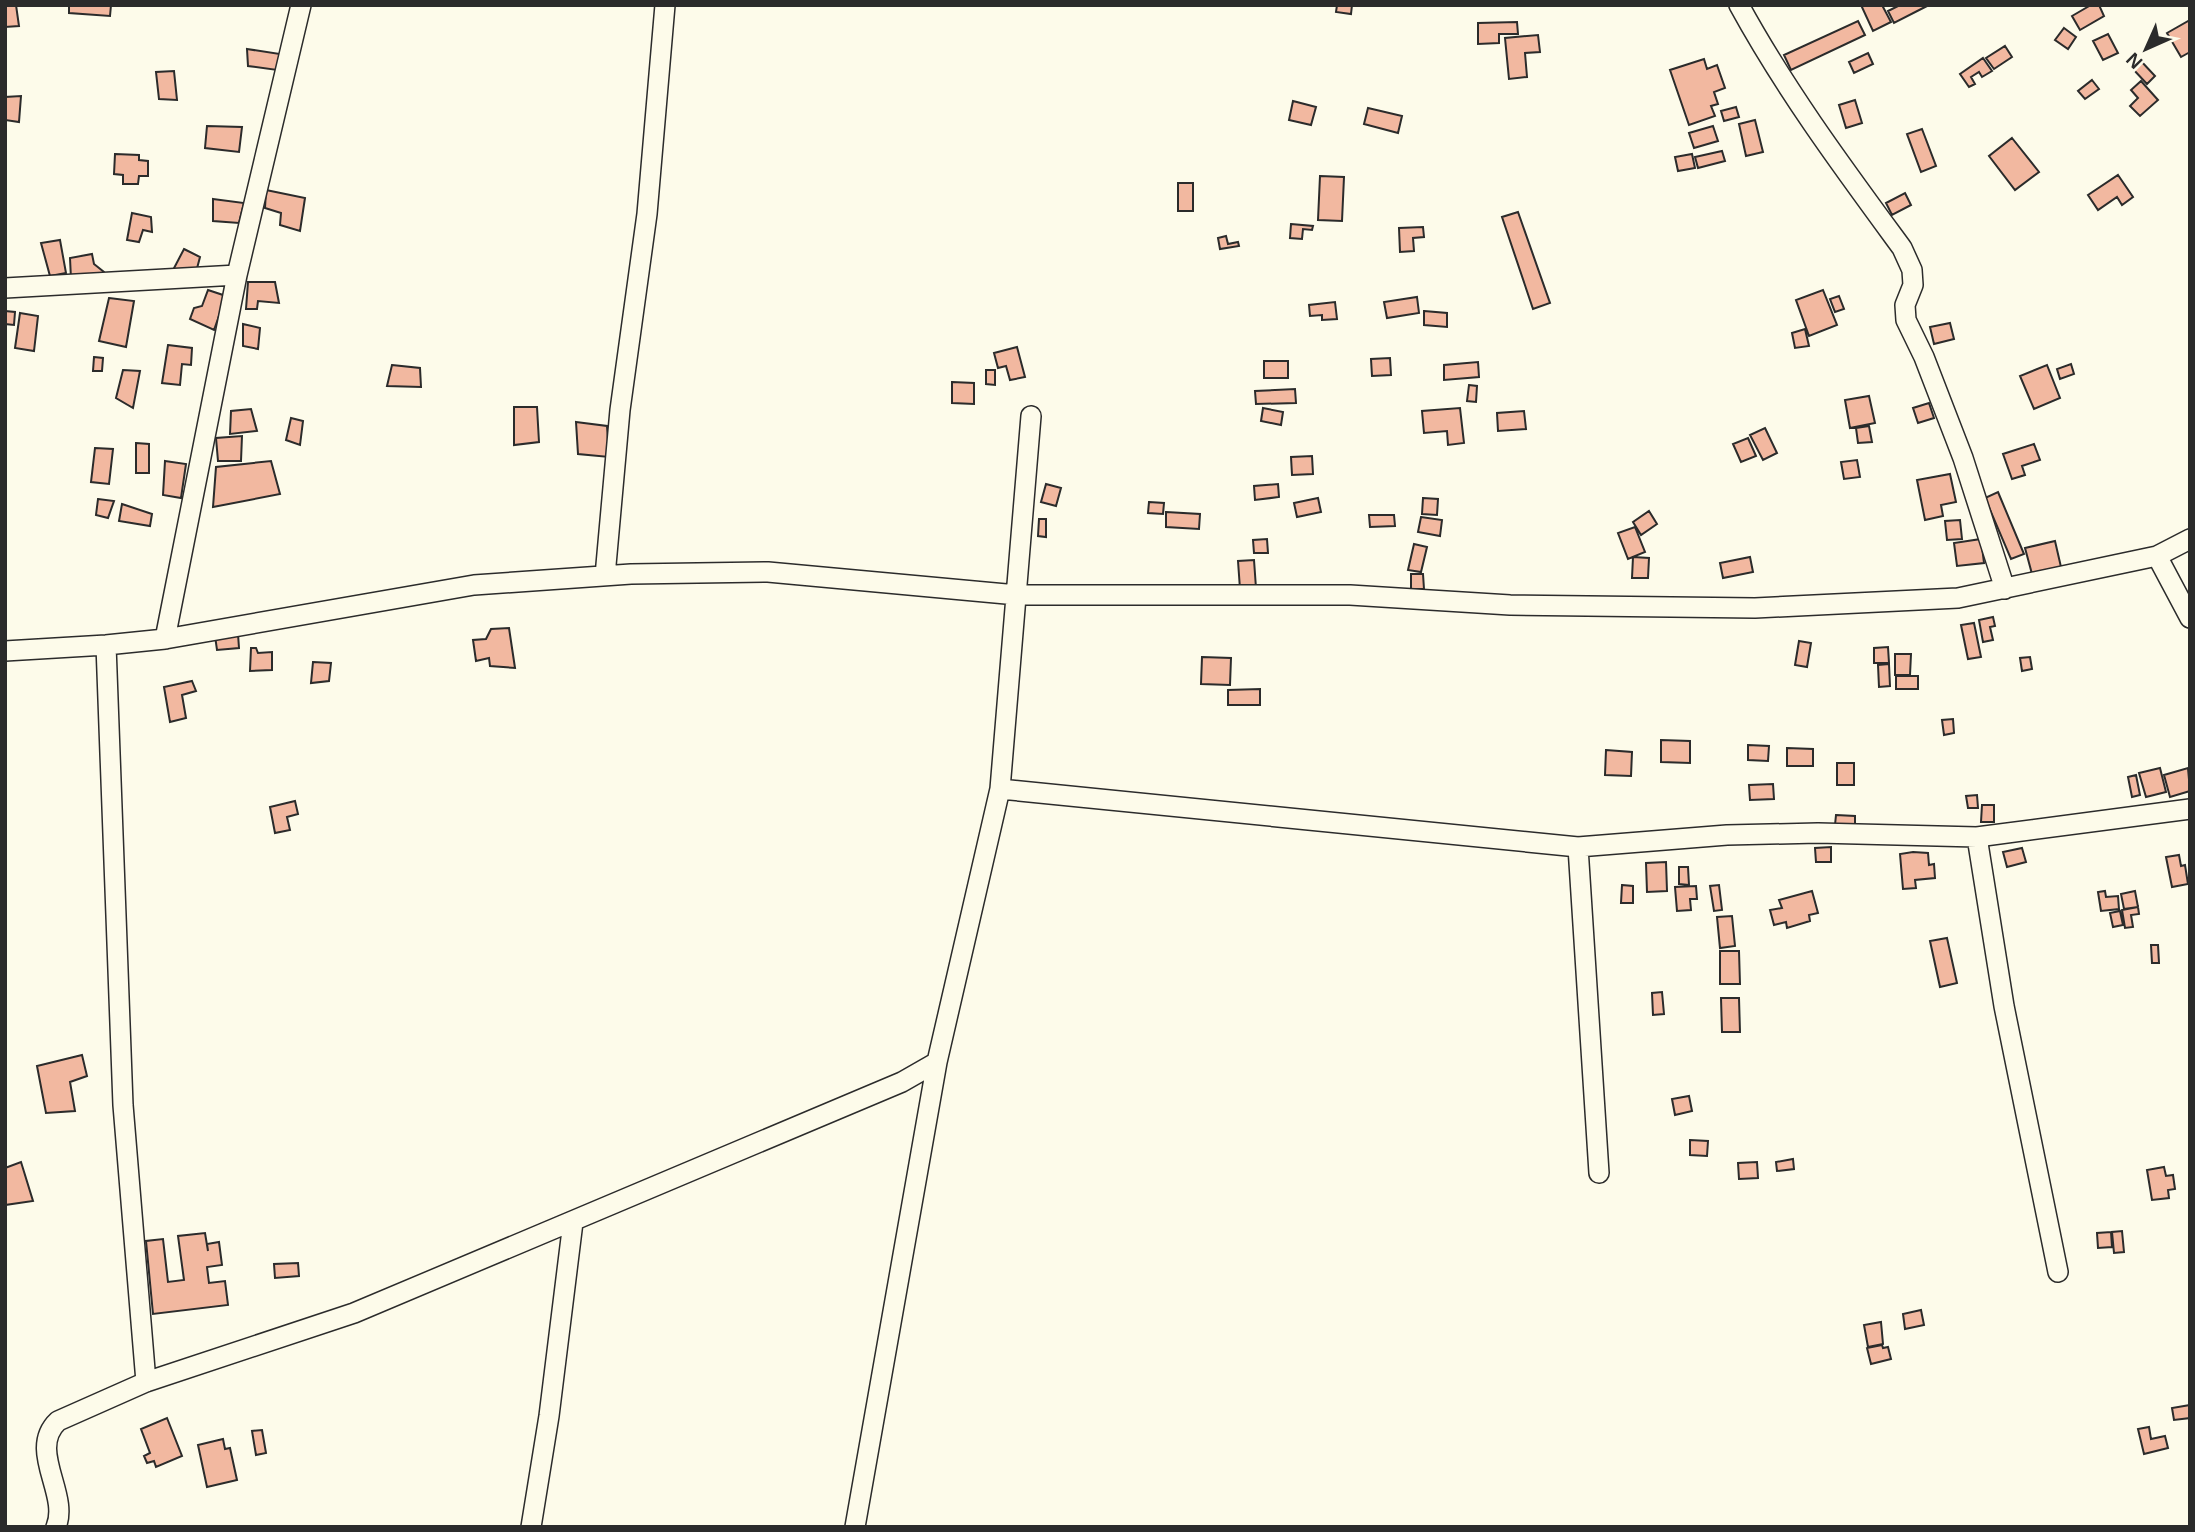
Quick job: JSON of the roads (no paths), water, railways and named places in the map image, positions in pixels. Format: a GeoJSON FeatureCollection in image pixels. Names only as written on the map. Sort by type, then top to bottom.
{"type":"FeatureCollection","features":[{"type":"Feature","properties":{"kind":"street"},"geometry":{"type":"LineString","coordinates":[[165,639],[237,275],[301,5]]}},
{"type":"Feature","properties":{"kind":"street"},"geometry":{"type":"LineString","coordinates":[[605,576],[620,410],[647,214],[665,5]]}},
{"type":"Feature","properties":{"kind":"street"},"geometry":{"type":"LineString","coordinates":[[1739,5],[1766,55],[1812,127],[1902,248],[1912,270],[1913,285],[1905,305],[1906,320],[1924,358],[1963,458],[2005,589]]}},
{"type":"Feature","properties":{"kind":"street"},"geometry":{"type":"LineString","coordinates":[[5,288],[237,275]]}},
{"type":"Feature","properties":{"kind":"street"},"geometry":{"type":"LineString","coordinates":[[855,1527],[937,1062],[1000,789],[1031,416]]}},
{"type":"Feature","properties":{"kind":"street"},"geometry":{"type":"LineString","coordinates":[[5,651],[165,639],[474,585],[605,576],[768,572],[1017,595],[1350,595],[1510,605],[1755,608],[1958,598],[2157,556],[2190,539]]}},
{"type":"Feature","properties":{"kind":"street"},"geometry":{"type":"LineString","coordinates":[[2157,556],[2190,618]]}},
{"type":"Feature","properties":{"kind":"street"},"geometry":{"type":"LineString","coordinates":[[106,645],[123,1105],[146,1382]]}},
{"type":"Feature","properties":{"kind":"street"},"geometry":{"type":"LineString","coordinates":[[1000,789],[1577,847],[1727,835],[1818,833],[1977,837],[2190,809]]}},
{"type":"Feature","properties":{"kind":"street"},"geometry":{"type":"LineString","coordinates":[[1977,837],[2004,1006],[2058,1272]]}},
{"type":"Feature","properties":{"kind":"street"},"geometry":{"type":"LineString","coordinates":[[1577,847],[1599,1173]]}},
{"type":"Feature","properties":{"kind":"street"},"geometry":{"type":"LineString","coordinates":[[56,1527],[60,1517],[47,1456],[47,1438],[50,1428],[58,1421],[146,1382],[354,1313],[902,1083],[937,1062]]}},
{"type":"Feature","properties":{"kind":"street"},"geometry":{"type":"LineString","coordinates":[[531,1527],[549,1416],[573,1222]]}}]}
